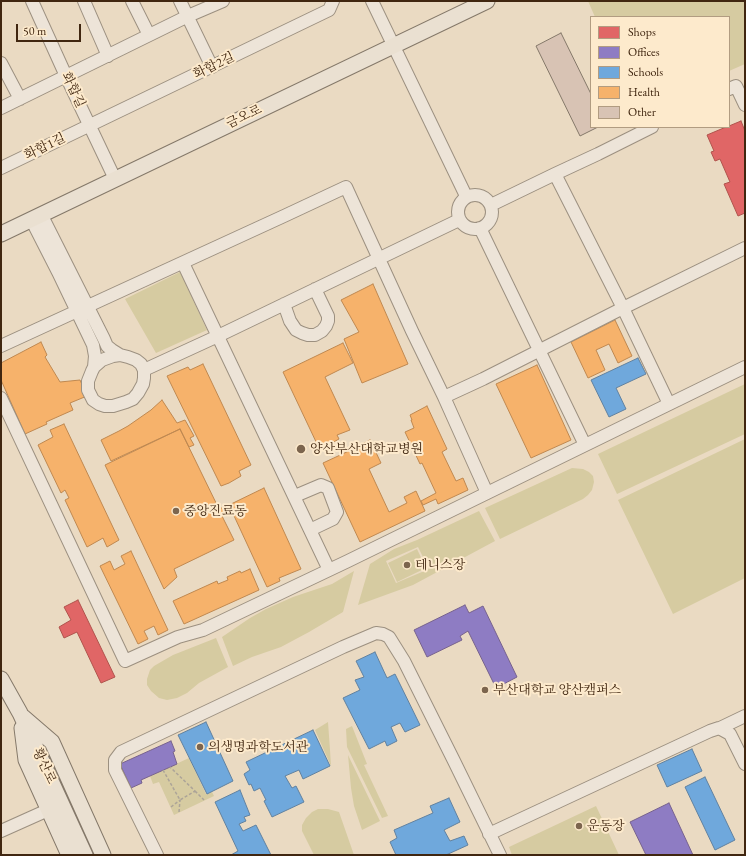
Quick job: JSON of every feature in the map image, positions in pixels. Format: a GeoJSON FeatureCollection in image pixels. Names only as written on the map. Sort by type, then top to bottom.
{"type":"FeatureCollection","features":[{"type":"Feature","properties":{"kind":"main road","name":"금오로"},"geometry":{"type":"LineString","coordinates":[[1,234],[487,1]]}},
{"type":"Feature","properties":{"kind":"main road","name":"황산로"},"geometry":{"type":"LineString","coordinates":[[1,679],[20,713],[85,855]]}},
{"type":"Feature","properties":{"kind":"main road"},"geometry":{"type":"LineString","coordinates":[[20,713],[26,760],[69,855]]}},
{"type":"Feature","properties":{"kind":"main road"},"geometry":{"type":"LineString","coordinates":[[20,713],[52,742],[103,855]]}},
{"type":"Feature","properties":{"kind":"street","name":"화합길"},"geometry":{"type":"LineString","coordinates":[[32,1],[115,179]]}},
{"type":"Feature","properties":{"kind":"street"},"geometry":{"type":"LineString","coordinates":[[84,1],[108,56]]}},
{"type":"Feature","properties":{"kind":"street"},"geometry":{"type":"LineString","coordinates":[[132,1],[149,35]]}},
{"type":"Feature","properties":{"kind":"street"},"geometry":{"type":"LineString","coordinates":[[180,1],[212,67]]}},
{"type":"Feature","properties":{"kind":"street"},"geometry":{"type":"LineString","coordinates":[[1,108],[188,16],[222,1]]}},
{"type":"Feature","properties":{"kind":"street","name":"화합2길"},"geometry":{"type":"LineString","coordinates":[[89,126],[329,10],[333,1]]}},
{"type":"Feature","properties":{"kind":"street"},"geometry":{"type":"LineString","coordinates":[[372,1],[466,196]]}},
{"type":"Feature","properties":{"kind":"street"},"geometry":{"type":"LineString","coordinates":[[1,63],[20,99]]}},
{"type":"Feature","properties":{"kind":"street"},"geometry":{"type":"LineString","coordinates":[[730,89],[736,86],[745,105]]}},
{"type":"Feature","properties":{"kind":"street","name":"화합1길"},"geometry":{"type":"LineString","coordinates":[[1,168],[89,126]]}},
{"type":"Feature","properties":{"kind":"street"},"geometry":{"type":"LineString","coordinates":[[491,205],[650,128]]}},
{"type":"Feature","properties":{"kind":"street"},"geometry":{"type":"LineString","coordinates":[[555,174],[623,308],[668,404]]}},
{"type":"Feature","properties":{"kind":"street"},"geometry":{"type":"LineString","coordinates":[[1,346],[346,186],[487,493]]}},
{"type":"Feature","properties":{"kind":"street"},"geometry":{"type":"LineString","coordinates":[[478,194],[488,200],[491,205],[492,216],[485,225],[480,228],[470,229],[459,220],[457,214],[459,204],[466,196],[478,194]]}},
{"type":"Feature","properties":{"kind":"street"},"geometry":{"type":"LineString","coordinates":[[36,217],[58,272],[107,346],[120,355],[136,360],[141,364],[144,370],[143,384],[133,399],[119,405],[105,406],[99,404],[93,400],[88,390],[89,376],[94,367],[102,360],[120,355]]}},
{"type":"Feature","properties":{"kind":"street"},"geometry":{"type":"LineString","coordinates":[[36,217],[82,309],[93,345],[95,356],[94,367]]}},
{"type":"Feature","properties":{"kind":"street"},"geometry":{"type":"LineString","coordinates":[[144,370],[459,220]]}},
{"type":"Feature","properties":{"kind":"street"},"geometry":{"type":"LineString","coordinates":[[480,228],[585,445]]}},
{"type":"Feature","properties":{"kind":"street"},"geometry":{"type":"LineString","coordinates":[[444,397],[745,248]]}},
{"type":"Feature","properties":{"kind":"street"},"geometry":{"type":"LineString","coordinates":[[183,262],[329,570]]}},
{"type":"Feature","properties":{"kind":"street"},"geometry":{"type":"LineString","coordinates":[[58,272],[58,282],[66,305],[65,311],[60,319]]}},
{"type":"Feature","properties":{"kind":"street"},"geometry":{"type":"LineString","coordinates":[[284,304],[290,321],[296,330],[308,335],[315,335],[322,331],[328,321],[328,316],[315,289]]}},
{"type":"Feature","properties":{"kind":"street"},"geometry":{"type":"LineString","coordinates":[[1,398],[125,661],[178,637],[203,630],[745,367]]}},
{"type":"Feature","properties":{"kind":"street"},"geometry":{"type":"LineString","coordinates":[[295,496],[321,485],[328,488],[337,512],[333,518],[310,530]]}},
{"type":"Feature","properties":{"kind":"street"},"geometry":{"type":"LineString","coordinates":[[157,855],[115,770],[115,760],[121,752],[343,647],[376,633],[389,637],[404,661],[500,855]]}},
{"type":"Feature","properties":{"kind":"street"},"geometry":{"type":"LineString","coordinates":[[489,834],[745,716]]}},
{"type":"Feature","properties":{"kind":"street"},"geometry":{"type":"LineString","coordinates":[[720,728],[730,734],[745,764]]}},
{"type":"Feature","properties":{"kind":"street"},"geometry":{"type":"LineString","coordinates":[[1,831],[48,810]]}},
{"type":"Feature","properties":{"kind":"path"},"geometry":{"type":"LineString","coordinates":[[170,767],[204,800]]}},
{"type":"Feature","properties":{"kind":"path"},"geometry":{"type":"LineString","coordinates":[[163,770],[180,800],[179,812]]}},
{"type":"Feature","properties":{"kind":"path"},"geometry":{"type":"LineString","coordinates":[[171,807],[195,791]]}},
{"type":"Feature","properties":{"kind":"shaded area"},"geometry":{"type":"Polygon","coordinates":[[[588,1],[745,1],[745,64],[730,71],[730,16],[595,16],[588,1]]]}},
{"type":"Feature","properties":{"kind":"shaded area"},"geometry":{"type":"Polygon","coordinates":[[[180,272],[207,330],[156,353],[125,299],[180,272]]]}},
{"type":"Feature","properties":{"kind":"shaded area"},"geometry":{"type":"Polygon","coordinates":[[[745,384],[745,434],[617,494],[598,454],[745,384]]]}},
{"type":"Feature","properties":{"kind":"shaded area"},"geometry":{"type":"Polygon","coordinates":[[[745,439],[745,578],[673,614],[618,500],[745,439]]]}},
{"type":"Feature","properties":{"kind":"shaded area"},"geometry":{"type":"Polygon","coordinates":[[[572,468],[583,469],[593,476],[594,482],[592,490],[588,495],[583,499],[500,539],[485,508],[572,468]]]}},
{"type":"Feature","properties":{"kind":"shaded area"},"geometry":{"type":"Polygon","coordinates":[[[479,511],[495,541],[413,585],[358,605],[370,564],[394,549],[479,511]],[[418,547],[386,561],[396,583],[429,569],[418,547]]]}},
{"type":"Feature","properties":{"kind":"shaded area","name":"테니스장"},"geometry":{"type":"Polygon","coordinates":[[[417,549],[426,568],[397,582],[388,563],[417,549]]]}},
{"type":"Feature","properties":{"kind":"shaded area"},"geometry":{"type":"Polygon","coordinates":[[[354,571],[343,612],[281,647],[252,657],[233,666],[222,637],[266,609],[293,597],[332,584],[354,571]]]}},
{"type":"Feature","properties":{"kind":"shaded area"},"geometry":{"type":"Polygon","coordinates":[[[216,638],[228,667],[199,683],[187,693],[177,698],[167,700],[159,698],[151,691],[147,685],[147,679],[150,670],[154,666],[173,655],[216,638]]]}},
{"type":"Feature","properties":{"kind":"shaded area"},"geometry":{"type":"Polygon","coordinates":[[[328,722],[330,750],[331,766],[315,730],[328,722]]]}},
{"type":"Feature","properties":{"kind":"shaded area"},"geometry":{"type":"Polygon","coordinates":[[[352,726],[367,764],[364,765],[388,816],[382,818],[347,747],[346,729],[352,726]]]}},
{"type":"Feature","properties":{"kind":"shaded area"},"geometry":{"type":"Polygon","coordinates":[[[348,755],[380,821],[362,830],[354,806],[348,755]]]}},
{"type":"Feature","properties":{"kind":"shaded area"},"geometry":{"type":"Polygon","coordinates":[[[189,758],[206,794],[212,792],[214,796],[174,815],[159,782],[153,784],[150,776],[189,758]]]}},
{"type":"Feature","properties":{"kind":"shaded area","name":"운동장"},"geometry":{"type":"Polygon","coordinates":[[[596,806],[619,855],[512,855],[509,847],[596,806]]]}},
{"type":"Feature","properties":{"kind":"shaded area"},"geometry":{"type":"Polygon","coordinates":[[[318,809],[328,809],[339,812],[354,855],[314,855],[302,831],[302,825],[312,812],[318,809]]]}},
{"type":"Feature","properties":{"kind":"building: Shops"},"geometry":{"type":"Polygon","coordinates":[[[741,121],[745,131],[745,213],[738,216],[724,184],[730,182],[720,159],[715,161],[711,152],[714,151],[707,135],[724,128],[730,128],[730,126],[741,121]]]}},
{"type":"Feature","properties":{"kind":"building: Shops"},"geometry":{"type":"Polygon","coordinates":[[[78,600],[115,677],[101,683],[77,632],[64,638],[59,627],[71,620],[64,607],[78,600]]]}},
{"type":"Feature","properties":{"kind":"building: Offices"},"geometry":{"type":"Polygon","coordinates":[[[465,605],[469,613],[483,606],[517,677],[496,688],[468,631],[460,636],[462,640],[427,657],[414,630],[465,605]]]}},
{"type":"Feature","properties":{"kind":"building: Offices"},"geometry":{"type":"Polygon","coordinates":[[[171,741],[175,751],[173,752],[177,764],[141,780],[142,783],[131,788],[120,764],[171,741]]]}},
{"type":"Feature","properties":{"kind":"building: Offices"},"geometry":{"type":"Polygon","coordinates":[[[669,803],[693,855],[646,855],[630,822],[669,803]]]}},
{"type":"Feature","properties":{"kind":"building: Schools"},"geometry":{"type":"Polygon","coordinates":[[[638,358],[646,374],[616,388],[626,409],[609,417],[591,380],[638,358]]]}},
{"type":"Feature","properties":{"kind":"building: Schools"},"geometry":{"type":"Polygon","coordinates":[[[375,652],[387,678],[395,674],[420,725],[405,732],[400,723],[391,727],[397,741],[387,746],[385,741],[369,749],[343,698],[360,690],[355,680],[364,677],[356,661],[375,652]]]}},
{"type":"Feature","properties":{"kind":"building: Schools","name":"의생명과학도서관"},"geometry":{"type":"Polygon","coordinates":[[[206,722],[233,781],[207,794],[178,735],[206,722]]]}},
{"type":"Feature","properties":{"kind":"building: Schools"},"geometry":{"type":"Polygon","coordinates":[[[313,730],[330,766],[303,779],[299,770],[285,776],[292,788],[296,786],[304,802],[272,817],[264,801],[266,800],[260,788],[254,791],[251,784],[249,785],[244,774],[250,770],[246,762],[313,730]]]}},
{"type":"Feature","properties":{"kind":"building: Schools"},"geometry":{"type":"Polygon","coordinates":[[[692,749],[702,771],[667,787],[657,765],[692,749]]]}},
{"type":"Feature","properties":{"kind":"building: Schools"},"geometry":{"type":"Polygon","coordinates":[[[705,777],[735,840],[715,850],[685,787],[705,777]]]}},
{"type":"Feature","properties":{"kind":"building: Schools"},"geometry":{"type":"Polygon","coordinates":[[[240,790],[250,815],[244,817],[246,821],[239,824],[243,831],[256,825],[271,855],[231,855],[238,851],[215,802],[240,790]]]}},
{"type":"Feature","properties":{"kind":"building: Schools"},"geometry":{"type":"Polygon","coordinates":[[[449,798],[460,822],[444,830],[450,841],[464,836],[468,845],[446,855],[396,855],[390,842],[397,838],[394,830],[433,813],[430,806],[449,798]]]}},
{"type":"Feature","properties":{"kind":"building: Health"},"geometry":{"type":"Polygon","coordinates":[[[373,284],[408,364],[362,383],[344,339],[359,332],[341,300],[373,284]]]}},
{"type":"Feature","properties":{"kind":"building: Health"},"geometry":{"type":"Polygon","coordinates":[[[615,320],[632,356],[618,363],[609,344],[596,350],[605,370],[588,378],[571,342],[615,320]]]}},
{"type":"Feature","properties":{"kind":"building: Health"},"geometry":{"type":"Polygon","coordinates":[[[41,342],[47,355],[45,357],[60,382],[80,380],[87,396],[70,403],[73,410],[46,422],[47,424],[25,434],[1,380],[1,363],[41,342]]]}},
{"type":"Feature","properties":{"kind":"building: Health"},"geometry":{"type":"Polygon","coordinates":[[[343,343],[353,363],[325,377],[350,430],[337,435],[339,439],[323,448],[321,444],[318,446],[283,372],[343,343]]]}},
{"type":"Feature","properties":{"kind":"building: Health"},"geometry":{"type":"Polygon","coordinates":[[[203,364],[251,465],[239,471],[241,476],[221,486],[167,376],[188,367],[190,370],[203,364]]]}},
{"type":"Feature","properties":{"kind":"building: Health"},"geometry":{"type":"Polygon","coordinates":[[[537,365],[571,440],[531,458],[496,384],[537,365]]]}},
{"type":"Feature","properties":{"kind":"building: Health"},"geometry":{"type":"Polygon","coordinates":[[[162,400],[177,423],[185,420],[194,436],[190,438],[194,445],[189,447],[180,429],[111,461],[101,440],[128,426],[151,410],[162,400]]]}},
{"type":"Feature","properties":{"kind":"building: Health"},"geometry":{"type":"Polygon","coordinates":[[[427,406],[447,449],[442,452],[456,481],[463,478],[468,490],[438,504],[436,499],[423,505],[421,501],[436,493],[405,432],[414,428],[410,415],[427,406]]]}},
{"type":"Feature","properties":{"kind":"building: Health"},"geometry":{"type":"Polygon","coordinates":[[[64,424],[119,540],[107,547],[103,538],[87,547],[65,500],[69,498],[65,490],[61,493],[38,445],[53,437],[50,430],[64,424]]]}},
{"type":"Feature","properties":{"kind":"building: Health","name":"중앙진료동"},"geometry":{"type":"Polygon","coordinates":[[[180,429],[219,509],[224,507],[227,514],[222,516],[234,540],[174,569],[177,577],[164,589],[105,465],[180,429]]]}},
{"type":"Feature","properties":{"kind":"building: Health"},"geometry":{"type":"Polygon","coordinates":[[[370,440],[381,463],[369,469],[389,512],[407,503],[404,497],[416,491],[425,511],[360,542],[323,463],[370,440]]]}},
{"type":"Feature","properties":{"kind":"building: Health"},"geometry":{"type":"Polygon","coordinates":[[[264,488],[301,569],[279,578],[280,581],[267,587],[229,505],[264,488]]]}},
{"type":"Feature","properties":{"kind":"building: Health"},"geometry":{"type":"Polygon","coordinates":[[[131,551],[168,630],[158,635],[154,626],[144,631],[148,639],[138,644],[100,566],[110,561],[114,570],[125,564],[121,556],[131,551]]]}},
{"type":"Feature","properties":{"kind":"building: Health"},"geometry":{"type":"Polygon","coordinates":[[[250,569],[259,590],[184,624],[173,601],[217,581],[218,584],[228,580],[227,577],[240,571],[241,573],[250,569]]]}},
{"type":"Feature","properties":{"kind":"building: Other"},"geometry":{"type":"Polygon","coordinates":[[[561,33],[590,92],[590,128],[596,128],[580,136],[536,46],[561,33]]]}},
{"type":"Feature","properties":{"kind":"place","name":"양산부산대학교병원"},"geometry":{"type":"Point","coordinates":[301,449]}},
{"type":"Feature","properties":{"kind":"place","name":"중앙진료동"},"geometry":{"type":"Point","coordinates":[176,511]}},
{"type":"Feature","properties":{"kind":"place","name":"테니스장"},"geometry":{"type":"Point","coordinates":[407,565]}},
{"type":"Feature","properties":{"kind":"place","name":"부산대학교 양산캠퍼스"},"geometry":{"type":"Point","coordinates":[485,690]}},
{"type":"Feature","properties":{"kind":"place","name":"의생명과학도서관"},"geometry":{"type":"Point","coordinates":[200,747]}},
{"type":"Feature","properties":{"kind":"place","name":"운동장"},"geometry":{"type":"Point","coordinates":[579,826]}}]}
